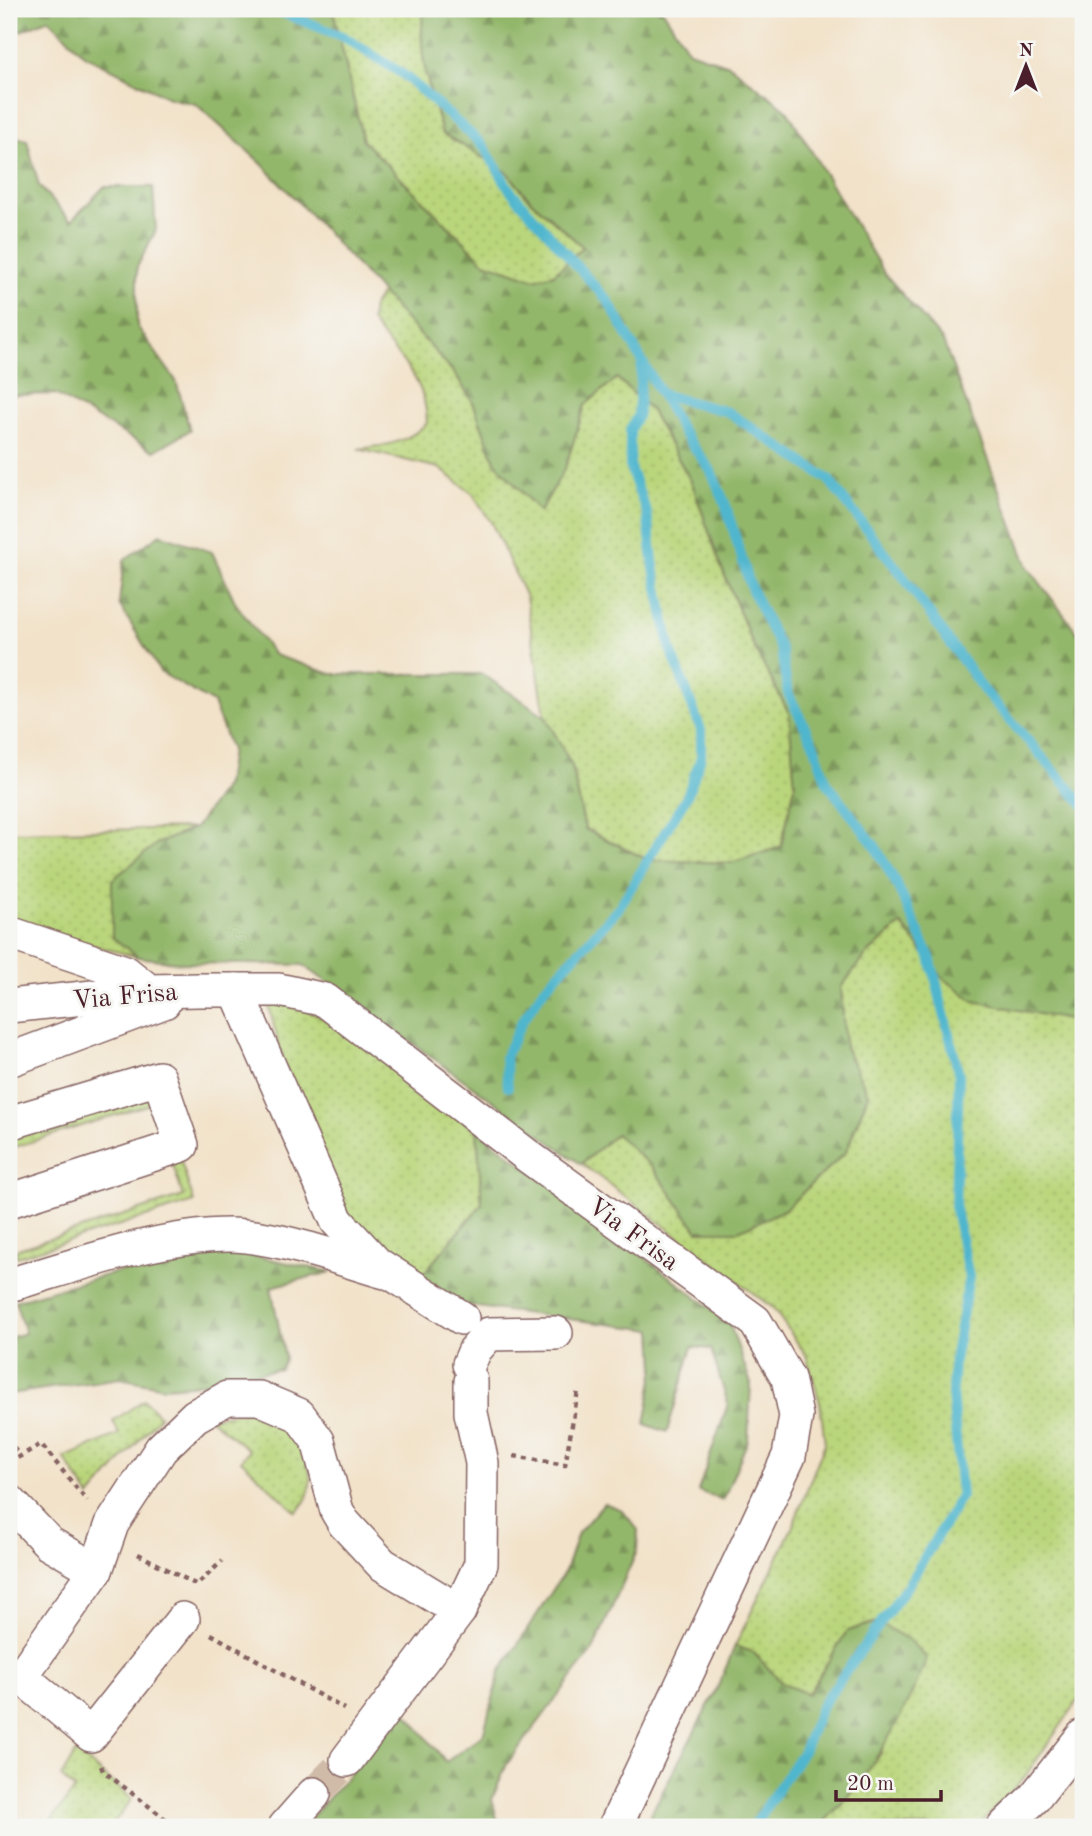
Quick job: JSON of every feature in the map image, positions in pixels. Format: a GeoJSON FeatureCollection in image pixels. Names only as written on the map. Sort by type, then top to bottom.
{"type":"FeatureCollection","features":[{"type":"Feature","properties":{"kind":"street"},"geometry":{"type":"LineString","coordinates":[[9,933],[125,972],[149,991]]}},
{"type":"Feature","properties":{"kind":"street"},"geometry":{"type":"LineString","coordinates":[[9,1060],[199,990]]}},
{"type":"Feature","properties":{"kind":"street","name":"Via Frisa"},"geometry":{"type":"LineString","coordinates":[[9,1006],[149,991],[199,990],[279,990],[325,1000],[529,1157],[755,1321],[788,1378],[796,1416],[789,1456],[615,1827]]}},
{"type":"Feature","properties":{"kind":"street"},"geometry":{"type":"LineString","coordinates":[[236,990],[337,1221],[377,1264],[462,1318]]}},
{"type":"Feature","properties":{"kind":"street"},"geometry":{"type":"LineString","coordinates":[[9,1123],[159,1078],[182,1145],[9,1201]]}},
{"type":"Feature","properties":{"kind":"street"},"geometry":{"type":"LineString","coordinates":[[9,1285],[159,1244],[229,1235],[294,1246],[391,1274]]}},
{"type":"Feature","properties":{"kind":"street"},"geometry":{"type":"LineString","coordinates":[[347,1760],[459,1611],[481,1564],[482,1463],[471,1413],[470,1372],[475,1350],[489,1334],[556,1333]]}},
{"type":"Feature","properties":{"kind":"street"},"geometry":{"type":"LineString","coordinates":[[183,1619],[91,1735],[18,1674],[96,1570],[112,1524],[161,1449],[195,1416],[226,1398],[259,1398],[299,1415],[317,1441],[337,1511],[370,1554],[459,1611]]}},
{"type":"Feature","properties":{"kind":"street"},"geometry":{"type":"LineString","coordinates":[[9,1501],[49,1543],[96,1570]]}},
{"type":"Feature","properties":{"kind":"street"},"geometry":{"type":"LineString","coordinates":[[1004,1827],[1034,1798],[1083,1736]]}},
{"type":"Feature","properties":{"kind":"street"},"geometry":{"type":"LineString","coordinates":[[285,1827],[314,1794]]}},
{"type":"Feature","properties":{"kind":"path"},"geometry":{"type":"LineString","coordinates":[[479,1449],[565,1465],[578,1391]]}},
{"type":"Feature","properties":{"kind":"path"},"geometry":{"type":"LineString","coordinates":[[9,1438],[18,1455]]}},
{"type":"Feature","properties":{"kind":"path"},"geometry":{"type":"LineString","coordinates":[[9,1463],[18,1455],[41,1444],[80,1494],[112,1524]]}},
{"type":"Feature","properties":{"kind":"path"},"geometry":{"type":"LineString","coordinates":[[167,1570],[197,1585],[222,1561]]}},
{"type":"Feature","properties":{"kind":"path"},"geometry":{"type":"LineString","coordinates":[[183,1619],[373,1726]]}},
{"type":"Feature","properties":{"kind":"path"},"geometry":{"type":"LineString","coordinates":[[91,1735],[103,1771],[176,1827]]}},
{"type":"Feature","properties":{"kind":"path"},"geometry":{"type":"LineString","coordinates":[[9,1812],[26,1827]]}},
{"type":"Feature","properties":{"kind":"green space"},"geometry":{"type":"Polygon","coordinates":[[[9,9],[333,9],[363,141],[484,262],[534,279],[554,274],[583,247],[529,199],[507,172],[442,133],[423,57],[424,9],[662,9],[689,51],[729,65],[787,110],[884,273],[943,341],[1028,567],[1083,640],[1083,1023],[974,1001],[943,978],[901,924],[868,953],[841,987],[845,1047],[868,1094],[846,1152],[784,1210],[739,1231],[698,1231],[652,1167],[616,1134],[581,1164],[303,965],[183,963],[138,957],[112,937],[112,880],[156,844],[195,828],[226,785],[231,750],[213,703],[160,672],[119,604],[124,560],[160,534],[212,552],[236,604],[274,655],[331,674],[482,674],[545,716],[572,766],[585,829],[648,860],[731,863],[781,847],[795,786],[789,713],[754,647],[722,569],[692,483],[650,409],[617,378],[585,405],[565,468],[540,512],[495,462],[473,402],[453,371],[261,163],[196,104],[169,98],[84,55],[49,19],[9,36],[9,9]]]}},
{"type":"Feature","properties":{"kind":"green space"},"geometry":{"type":"Polygon","coordinates":[[[333,9],[424,9],[423,57],[442,133],[507,172],[529,199],[583,247],[554,274],[534,279],[484,262],[363,141],[333,9]]]}},
{"type":"Feature","properties":{"kind":"green space"},"geometry":{"type":"Polygon","coordinates":[[[9,135],[27,140],[39,186],[71,221],[104,187],[153,187],[156,230],[137,267],[137,326],[176,381],[190,430],[154,451],[55,394],[9,395],[9,135]]]}},
{"type":"Feature","properties":{"kind":"green space"},"geometry":{"type":"Polygon","coordinates":[[[382,292],[453,372],[473,402],[495,462],[565,468],[585,405],[617,377],[650,409],[692,483],[722,569],[754,647],[789,713],[795,786],[781,847],[731,863],[648,860],[585,829],[572,766],[545,716],[526,597],[492,524],[473,494],[439,468],[358,449],[404,439],[427,423],[425,406],[415,379],[371,321],[373,306],[382,292]]]}},
{"type":"Feature","properties":{"kind":"green space"},"geometry":{"type":"Polygon","coordinates":[[[195,828],[156,844],[112,937],[138,957],[9,924],[9,832],[195,828]]]}},
{"type":"Feature","properties":{"kind":"green space"},"geometry":{"type":"Polygon","coordinates":[[[901,924],[943,978],[1047,1015],[1083,1023],[1083,1694],[1023,1779],[977,1827],[819,1827],[850,1795],[881,1753],[909,1640],[876,1622],[847,1631],[808,1694],[783,1684],[753,1652],[735,1646],[792,1528],[825,1443],[820,1403],[806,1355],[773,1308],[582,1164],[616,1133],[652,1167],[698,1231],[784,1210],[846,1152],[868,1094],[845,1047],[841,987],[868,953],[901,924]]]}},
{"type":"Feature","properties":{"kind":"green space"},"geometry":{"type":"Polygon","coordinates":[[[267,999],[300,1007],[335,1023],[477,1130],[482,1204],[418,1280],[344,1218],[282,1057],[267,999]]]}},
{"type":"Feature","properties":{"kind":"green space"},"geometry":{"type":"Polygon","coordinates":[[[156,1084],[194,1202],[17,1257],[15,1250],[183,1196],[153,1103],[9,1149],[9,1130],[156,1084]]]}},
{"type":"Feature","properties":{"kind":"green space"},"geometry":{"type":"Polygon","coordinates":[[[477,1130],[729,1322],[751,1384],[748,1440],[723,1500],[698,1491],[728,1404],[711,1349],[692,1347],[667,1432],[645,1424],[655,1368],[653,1330],[462,1305],[418,1280],[482,1204],[477,1130]]]}},
{"type":"Feature","properties":{"kind":"green space"},"geometry":{"type":"Polygon","coordinates":[[[241,1253],[331,1272],[271,1287],[285,1358],[280,1369],[190,1385],[164,1387],[120,1378],[9,1394],[9,1338],[25,1333],[15,1301],[177,1255],[241,1253]]]}},
{"type":"Feature","properties":{"kind":"green space"},"geometry":{"type":"Polygon","coordinates":[[[144,1400],[160,1416],[90,1497],[64,1458],[119,1434],[113,1421],[144,1400]]]}},
{"type":"Feature","properties":{"kind":"green space"},"geometry":{"type":"Polygon","coordinates":[[[248,1411],[278,1423],[288,1431],[303,1453],[308,1465],[309,1490],[305,1502],[296,1512],[241,1460],[249,1450],[209,1418],[248,1411]]]}},
{"type":"Feature","properties":{"kind":"green space"},"geometry":{"type":"Polygon","coordinates":[[[604,1503],[622,1510],[638,1530],[637,1551],[594,1648],[507,1764],[492,1799],[497,1819],[511,1827],[303,1827],[405,1711],[446,1762],[483,1735],[500,1672],[565,1571],[578,1533],[604,1503]]]}},
{"type":"Feature","properties":{"kind":"green space"},"geometry":{"type":"Polygon","coordinates":[[[877,1622],[909,1640],[927,1658],[907,1705],[869,1769],[819,1827],[644,1827],[717,1689],[735,1646],[753,1652],[783,1684],[808,1694],[847,1631],[877,1622]]]}},
{"type":"Feature","properties":{"kind":"green space"},"geometry":{"type":"Polygon","coordinates":[[[76,1752],[132,1799],[111,1827],[46,1827],[75,1789],[61,1777],[76,1752]]]}},
{"type":"Feature","properties":{"kind":"waterway"},"geometry":{"type":"LineString","coordinates":[[273,9],[344,37],[404,75],[483,145],[510,190],[608,301],[683,433],[710,469],[725,503],[751,588],[781,650],[788,693],[814,745],[827,783],[875,846],[897,885],[930,957],[959,1074],[955,1209],[969,1277],[954,1361],[952,1393],[961,1496],[910,1582],[822,1705],[803,1751],[753,1827]]}},
{"type":"Feature","properties":{"kind":"waterway"},"geometry":{"type":"LineString","coordinates":[[508,1087],[505,1057],[522,1021],[544,989],[618,909],[687,796],[701,757],[701,730],[670,647],[654,568],[647,513],[630,468],[630,430],[638,415],[642,362]]}},
{"type":"Feature","properties":{"kind":"waterway"},"geometry":{"type":"LineString","coordinates":[[661,394],[728,412],[828,479],[905,579],[982,688],[1083,804]]}},
{"type":"Feature","properties":{"kind":"tunnel"},"geometry":{"type":"LineString","coordinates":[[314,1794],[347,1760]]}}]}
